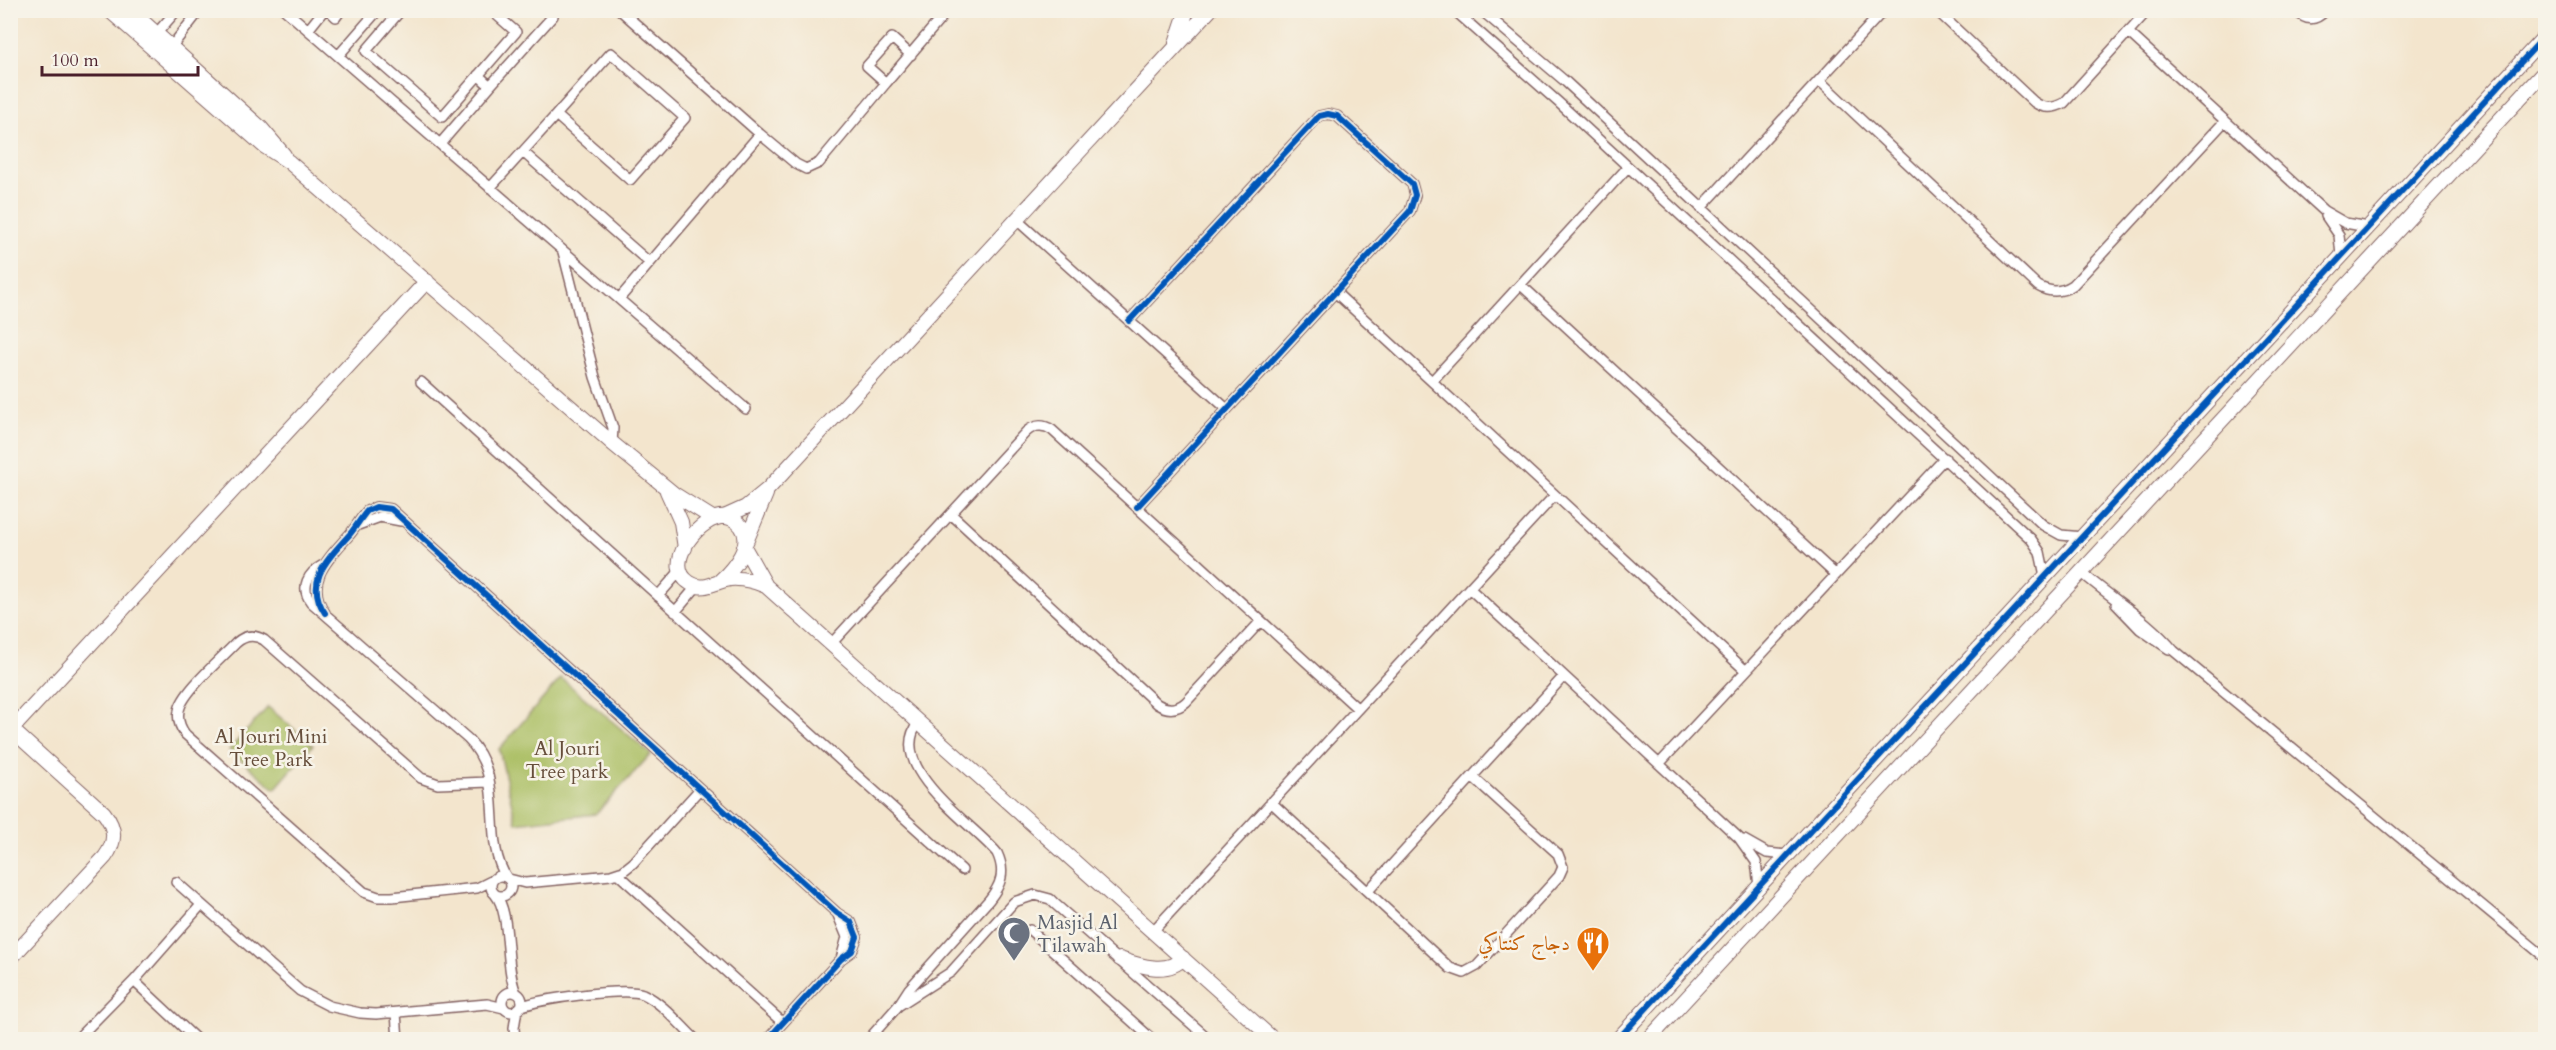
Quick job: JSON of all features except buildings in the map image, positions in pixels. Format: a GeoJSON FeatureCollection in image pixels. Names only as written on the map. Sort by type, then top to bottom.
{"type":"FeatureCollection","features":[{"type":"Feature","properties":{"kind":"street"},"geometry":{"type":"LineString","coordinates":[[109,10],[264,146],[289,162],[612,443],[683,501],[719,518],[738,522],[743,528],[745,544],[766,586],[1274,1040]]}},
{"type":"Feature","properties":{"kind":"street"},"geometry":{"type":"LineString","coordinates":[[130,10],[261,128],[289,162]]}},
{"type":"Feature","properties":{"kind":"street"},"geometry":{"type":"LineString","coordinates":[[157,33],[177,10]]}},
{"type":"Feature","properties":{"kind":"street"},"geometry":{"type":"LineString","coordinates":[[172,46],[200,10]]}},
{"type":"Feature","properties":{"kind":"street"},"geometry":{"type":"LineString","coordinates":[[285,10],[746,409]]}},
{"type":"Feature","properties":{"kind":"street"},"geometry":{"type":"LineString","coordinates":[[308,30],[324,10]]}},
{"type":"Feature","properties":{"kind":"street"},"geometry":{"type":"LineString","coordinates":[[329,10],[336,17],[341,10]]}},
{"type":"Feature","properties":{"kind":"street"},"geometry":{"type":"LineString","coordinates":[[338,56],[378,10]]}},
{"type":"Feature","properties":{"kind":"street"},"geometry":{"type":"LineString","coordinates":[[401,10],[366,51],[442,117],[516,32],[491,10]]}},
{"type":"Feature","properties":{"kind":"street"},"geometry":{"type":"LineString","coordinates":[[620,10],[760,134],[796,164],[806,169],[813,167],[948,10]]}},
{"type":"Feature","properties":{"kind":"street"},"geometry":{"type":"LineString","coordinates":[[1174,48],[1187,10]]}},
{"type":"Feature","properties":{"kind":"street"},"geometry":{"type":"LineString","coordinates":[[766,586],[743,579],[720,581],[705,587],[697,586],[684,578],[679,563],[685,548],[698,531],[719,518],[746,507],[768,489],[1018,221],[1210,10]]}},
{"type":"Feature","properties":{"kind":"street"},"geometry":{"type":"LineString","coordinates":[[1454,10],[1628,166],[2031,539],[2040,552],[2045,576]]}},
{"type":"Feature","properties":{"kind":"street"},"geometry":{"type":"LineString","coordinates":[[1480,10],[1566,82],[2043,525],[2061,535],[2082,537]]}},
{"type":"Feature","properties":{"kind":"street"},"geometry":{"type":"LineString","coordinates":[[1701,208],[1884,10]]}},
{"type":"Feature","properties":{"kind":"street"},"geometry":{"type":"LineString","coordinates":[[1936,10],[2034,102],[2046,108],[2064,103],[2148,10]]}},
{"type":"Feature","properties":{"kind":"street"},"geometry":{"type":"LineString","coordinates":[[2295,10],[2303,17],[2312,20],[2317,19],[2326,10]]}},
{"type":"Feature","properties":{"kind":"street"},"geometry":{"type":"LineString","coordinates":[[440,144],[552,12]]}},
{"type":"Feature","properties":{"kind":"street"},"geometry":{"type":"LineString","coordinates":[[2128,32],[2324,211],[2345,223],[2368,227]]}},
{"type":"Feature","properties":{"kind":"street"},"geometry":{"type":"LineString","coordinates":[[1617,1040],[2546,35]]}},
{"type":"Feature","properties":{"kind":"street"},"geometry":{"type":"LineString","coordinates":[[886,83],[867,66],[873,59],[892,38],[911,55]]}},
{"type":"Feature","properties":{"kind":"street"},"geometry":{"type":"LineString","coordinates":[[490,188],[611,53],[685,118],[630,180],[556,115]]}},
{"type":"Feature","properties":{"kind":"street"},"geometry":{"type":"LineString","coordinates":[[1648,1040],[2546,70]]}},
{"type":"Feature","properties":{"kind":"street"},"geometry":{"type":"LineString","coordinates":[[478,75],[490,86]]}},
{"type":"Feature","properties":{"kind":"street"},"geometry":{"type":"LineString","coordinates":[[1820,81],[2038,286],[2052,291],[2067,289],[2073,285],[2225,121]]}},
{"type":"Feature","properties":{"kind":"street"},"geometry":{"type":"LineString","coordinates":[[1130,321],[1315,119],[1328,114],[1340,119],[1408,180],[1415,195],[1410,211],[1137,507]]}},
{"type":"Feature","properties":{"kind":"street"},"geometry":{"type":"LineString","coordinates":[[619,299],[760,134]]}},
{"type":"Feature","properties":{"kind":"street"},"geometry":{"type":"LineString","coordinates":[[523,152],[650,263]]}},
{"type":"Feature","properties":{"kind":"street"},"geometry":{"type":"LineString","coordinates":[[1432,381],[1628,166]]}},
{"type":"Feature","properties":{"kind":"street"},"geometry":{"type":"LineString","coordinates":[[2324,211],[2339,235],[2341,256]]}},
{"type":"Feature","properties":{"kind":"street"},"geometry":{"type":"LineString","coordinates":[[1018,221],[1227,409]]}},
{"type":"Feature","properties":{"kind":"street"},"geometry":{"type":"LineString","coordinates":[[563,252],[595,377],[613,428],[612,443]]}},
{"type":"Feature","properties":{"kind":"street"},"geometry":{"type":"LineString","coordinates":[[10,959],[105,857],[114,840],[114,830],[104,813],[11,728],[427,281]]}},
{"type":"Feature","properties":{"kind":"street"},"geometry":{"type":"LineString","coordinates":[[1521,285],[1836,575]]}},
{"type":"Feature","properties":{"kind":"street"},"geometry":{"type":"LineString","coordinates":[[1335,292],[1746,671]]}},
{"type":"Feature","properties":{"kind":"street"},"geometry":{"type":"LineString","coordinates":[[421,382],[962,870]]}},
{"type":"Feature","properties":{"kind":"street"},"geometry":{"type":"LineString","coordinates":[[831,644],[1026,432],[1039,426],[1052,430],[1358,709]]}},
{"type":"Feature","properties":{"kind":"street"},"geometry":{"type":"LineString","coordinates":[[1659,764],[1945,458]]}},
{"type":"Feature","properties":{"kind":"street"},"geometry":{"type":"LineString","coordinates":[[665,486],[677,509],[685,548]]}},
{"type":"Feature","properties":{"kind":"street"},"geometry":{"type":"LineString","coordinates":[[720,581],[735,566],[768,489]]}},
{"type":"Feature","properties":{"kind":"street"},"geometry":{"type":"LineString","coordinates":[[1153,931],[1555,495]]}},
{"type":"Feature","properties":{"kind":"street"},"geometry":{"type":"LineString","coordinates":[[951,514],[1157,704],[1167,709],[1177,708],[1186,702],[1261,621]]}},
{"type":"Feature","properties":{"kind":"street"},"geometry":{"type":"LineString","coordinates":[[503,909],[511,885],[499,861],[489,782],[485,763],[475,746],[326,612],[311,602],[305,589],[309,575],[324,564],[358,525],[380,517],[393,517],[404,522],[837,913],[845,927],[847,938],[841,959],[767,1040]]}},
{"type":"Feature","properties":{"kind":"street"},"geometry":{"type":"LineString","coordinates":[[658,596],[681,571]]}},
{"type":"Feature","properties":{"kind":"street"},"geometry":{"type":"LineString","coordinates":[[2081,572],[2112,599],[2152,627],[2174,651],[2546,958]]}},
{"type":"Feature","properties":{"kind":"street"},"geometry":{"type":"LineString","coordinates":[[675,612],[697,586]]}},
{"type":"Feature","properties":{"kind":"street"},"geometry":{"type":"LineString","coordinates":[[1469,588],[1739,838],[1754,858],[1759,886]]}},
{"type":"Feature","properties":{"kind":"street"},"geometry":{"type":"LineString","coordinates":[[489,782],[438,784],[421,778],[264,640],[254,636],[244,637],[236,643],[187,695],[178,712],[185,734],[364,892],[385,897],[477,888],[503,896],[525,883]]}},
{"type":"Feature","properties":{"kind":"street"},"geometry":{"type":"LineString","coordinates":[[1368,891],[1474,778],[1564,676]]}},
{"type":"Feature","properties":{"kind":"street"},"geometry":{"type":"LineString","coordinates":[[868,1040],[898,1006],[909,989],[989,900],[1000,885],[1002,877],[1001,861],[992,847],[920,774],[913,757],[911,739],[919,723]]}},
{"type":"Feature","properties":{"kind":"street"},"geometry":{"type":"LineString","coordinates":[[1272,802],[1450,968],[1464,973],[1478,966],[1559,876],[1563,867],[1558,854],[1474,778]]}},
{"type":"Feature","properties":{"kind":"street"},"geometry":{"type":"LineString","coordinates":[[477,888],[500,875],[525,883],[617,873],[633,863],[699,790]]}},
{"type":"Feature","properties":{"kind":"street"},"geometry":{"type":"LineString","coordinates":[[1739,838],[1761,850],[1787,855]]}},
{"type":"Feature","properties":{"kind":"street"},"geometry":{"type":"LineString","coordinates":[[499,861],[492,880],[494,893],[503,909],[509,974],[502,1002],[514,1028]]}},
{"type":"Feature","properties":{"kind":"street"},"geometry":{"type":"LineString","coordinates":[[617,873],[782,1022]]}},
{"type":"Feature","properties":{"kind":"street"},"geometry":{"type":"LineString","coordinates":[[176,882],[288,982],[329,1006],[360,1013],[396,1013],[487,1004],[512,1011],[540,1000],[638,992],[655,1002],[696,1040]]}},
{"type":"Feature","properties":{"kind":"street"},"geometry":{"type":"LineString","coordinates":[[898,1006],[957,966],[1021,898],[1035,895],[1042,896],[1055,904],[1210,1040]]}},
{"type":"Feature","properties":{"kind":"street"},"geometry":{"type":"LineString","coordinates":[[989,900],[1003,915]]}},
{"type":"Feature","properties":{"kind":"street"},"geometry":{"type":"LineString","coordinates":[[78,1038],[134,981],[201,905]]}},
{"type":"Feature","properties":{"kind":"street"},"geometry":{"type":"LineString","coordinates":[[1030,930],[1153,1040]]}},
{"type":"Feature","properties":{"kind":"street"},"geometry":{"type":"LineString","coordinates":[[944,951],[948,960],[957,966]]}},
{"type":"Feature","properties":{"kind":"street"},"geometry":{"type":"LineString","coordinates":[[1120,959],[1166,968],[1177,965],[1183,958]]}},
{"type":"Feature","properties":{"kind":"street"},"geometry":{"type":"LineString","coordinates":[[509,974],[521,1001],[514,1028],[515,1040]]}},
{"type":"Feature","properties":{"kind":"street"},"geometry":{"type":"LineString","coordinates":[[134,981],[197,1040]]}},
{"type":"Feature","properties":{"kind":"street"},"geometry":{"type":"LineString","coordinates":[[487,1004],[510,992],[540,1000]]}},
{"type":"Feature","properties":{"kind":"street"},"geometry":{"type":"LineString","coordinates":[[396,1013],[398,1040]]}},
{"type":"Feature","properties":{"kind":"green space","name":"Al Jouri Tree park"},"geometry":{"type":"Polygon","coordinates":[[[561,678],[651,754],[596,814],[516,823],[499,749],[561,678]]]}},
{"type":"Feature","properties":{"kind":"green space","name":"Al Jouri Mini Tree Park"},"geometry":{"type":"Polygon","coordinates":[[[268,707],[313,745],[275,789],[229,750],[268,707]]]}},
{"type":"Feature","properties":{"kind":"cycle path"},"geometry":{"type":"LineString","coordinates":[[1617,1040],[2546,35]]}},
{"type":"Feature","properties":{"kind":"cycle path"},"geometry":{"type":"LineString","coordinates":[[1129,321],[1319,116],[1328,114],[1337,116],[1412,184],[1415,195],[1410,211],[1137,507]]}},
{"type":"Feature","properties":{"kind":"cycle path"},"geometry":{"type":"LineString","coordinates":[[325,613],[317,591],[321,570],[367,511],[376,507],[391,509],[837,913],[851,922],[857,937],[852,951],[841,959],[767,1040]]}},
{"type":"Feature","properties":{"kind":"place","name":"Masjid Al Tilawah"},"geometry":{"type":"Point","coordinates":[1014,962]}},
{"type":"Feature","properties":{"kind":"place","name":"دجاج كنتاكي"},"geometry":{"type":"Point","coordinates":[1593,972]}}]}
